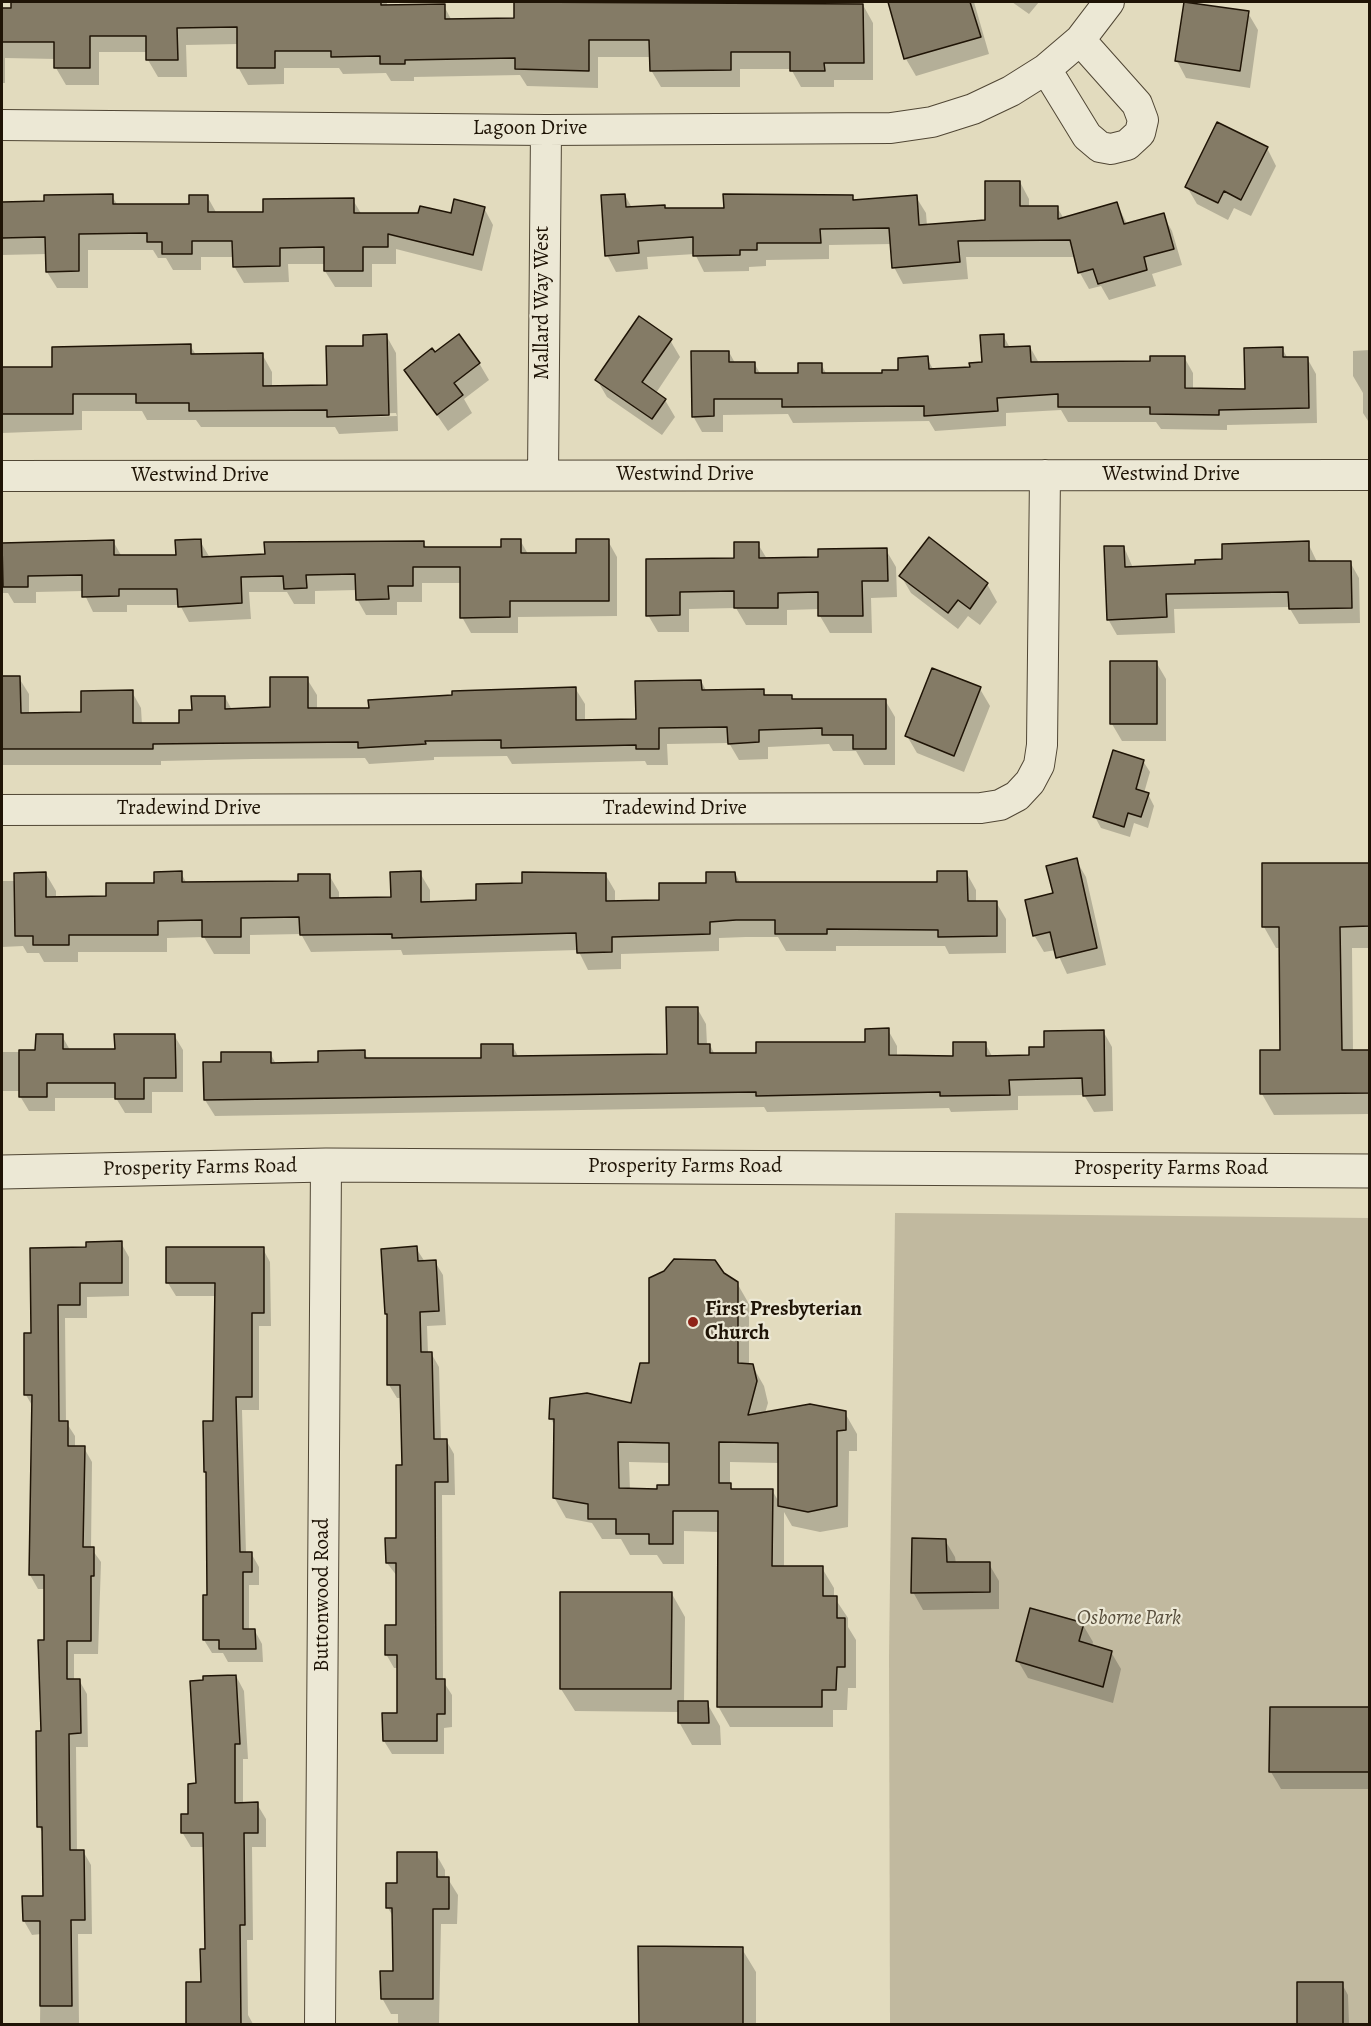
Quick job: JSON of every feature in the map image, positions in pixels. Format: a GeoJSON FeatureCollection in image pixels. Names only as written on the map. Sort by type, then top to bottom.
{"type":"FeatureCollection","features":[{"type":"Feature","properties":{"kind":"street","name":"Lagoon Drive"},"geometry":{"type":"LineString","coordinates":[[2,125],[546,130],[891,128],[933,122],[973,109],[1011,92],[1046,69],[1080,40],[1109,2]]}},
{"type":"Feature","properties":{"kind":"street"},"geometry":{"type":"LineString","coordinates":[[1046,69],[1087,136],[1100,147],[1111,149],[1127,144],[1140,133],[1143,120],[1137,104],[1080,40]]}},
{"type":"Feature","properties":{"kind":"street","name":"Mallard Way West"},"geometry":{"type":"LineString","coordinates":[[543,475],[546,130]]}},
{"type":"Feature","properties":{"kind":"street","name":"Tradewind Drive"},"geometry":{"type":"LineString","coordinates":[[2,810],[969,808],[1000,805],[1017,796],[1030,782],[1039,765],[1042,745],[1045,475]]}},
{"type":"Feature","properties":{"kind":"street","name":"Westwind Drive"},"geometry":{"type":"LineString","coordinates":[[2,476],[1370,475]]}},
{"type":"Feature","properties":{"kind":"street","name":"Prosperity Farms Road"},"geometry":{"type":"LineString","coordinates":[[2,1172],[326,1165],[1370,1171]]}},
{"type":"Feature","properties":{"kind":"street","name":"Buttonwood Road"},"geometry":{"type":"LineString","coordinates":[[320,2025],[326,1165]]}},
{"type":"Feature","properties":{"kind":"green space","name":"Osborne Park"},"geometry":{"type":"Polygon","coordinates":[[[895,1213],[1369,1218],[1369,2024],[890,2024],[889,1656],[895,1213]]]}},
{"type":"Feature","properties":{"kind":"building"},"geometry":{"type":"Polygon","coordinates":[[[11,2],[445,4],[445,19],[514,18],[514,2],[863,4],[864,63],[824,63],[825,71],[790,71],[790,52],[731,52],[731,70],[650,71],[649,40],[589,40],[589,71],[515,69],[515,58],[405,60],[405,64],[380,64],[380,56],[331,57],[331,51],[275,51],[275,68],[237,68],[237,27],[177,28],[178,60],[146,60],[146,36],[90,36],[90,68],[54,68],[54,42],[2,42],[2,8],[11,8],[11,2]]]}},
{"type":"Feature","properties":{"kind":"building"},"geometry":{"type":"Polygon","coordinates":[[[888,2],[970,2],[981,37],[904,59],[888,2]]]}},
{"type":"Feature","properties":{"kind":"building"},"geometry":{"type":"Polygon","coordinates":[[[1184,2],[1249,11],[1240,71],[1175,61],[1184,2]]]}},
{"type":"Feature","properties":{"kind":"building"},"geometry":{"type":"Polygon","coordinates":[[[1217,122],[1268,147],[1241,200],[1224,191],[1218,203],[1185,187],[1217,122]]]}},
{"type":"Feature","properties":{"kind":"building"},"geometry":{"type":"Polygon","coordinates":[[[985,181],[1020,181],[1020,206],[1058,206],[1058,219],[1117,202],[1124,224],[1164,213],[1174,249],[1144,257],[1147,270],[1098,284],[1093,269],[1078,273],[1070,240],[958,241],[960,262],[892,268],[889,228],[820,229],[821,243],[757,243],[757,250],[740,250],[740,255],[693,256],[693,237],[638,241],[639,253],[605,256],[601,195],[625,194],[626,207],[665,205],[665,208],[724,208],[723,194],[853,195],[853,200],[917,195],[919,225],[985,220],[985,181]]]}},
{"type":"Feature","properties":{"kind":"building"},"geometry":{"type":"Polygon","coordinates":[[[113,194],[113,204],[189,204],[189,195],[208,195],[208,212],[263,212],[263,199],[354,198],[354,213],[418,213],[420,206],[451,213],[454,199],[485,207],[473,255],[388,234],[388,247],[363,247],[363,271],[324,271],[324,247],[280,248],[280,266],[233,267],[232,241],[192,241],[192,254],[162,254],[162,242],[147,242],[147,233],[79,234],[79,271],[46,272],[45,237],[2,238],[2,202],[44,201],[44,195],[113,194]]]}},
{"type":"Feature","properties":{"kind":"building"},"geometry":{"type":"Polygon","coordinates":[[[639,316],[672,339],[642,382],[666,399],[652,419],[595,380],[639,316]]]}},
{"type":"Feature","properties":{"kind":"building"},"geometry":{"type":"Polygon","coordinates":[[[387,334],[389,415],[327,417],[327,410],[189,411],[189,403],[136,403],[136,394],[73,394],[73,414],[2,414],[2,367],[52,367],[52,347],[191,344],[191,354],[263,353],[263,386],[327,385],[326,346],[363,346],[363,335],[387,334]]]}},
{"type":"Feature","properties":{"kind":"building"},"geometry":{"type":"Polygon","coordinates":[[[459,334],[480,363],[454,383],[463,395],[437,415],[404,370],[432,348],[435,352],[459,334]]]}},
{"type":"Feature","properties":{"kind":"building"},"geometry":{"type":"Polygon","coordinates":[[[1004,334],[1004,347],[1030,346],[1031,362],[1150,361],[1150,356],[1185,356],[1185,388],[1245,389],[1244,348],[1283,347],[1283,357],[1308,357],[1309,408],[1219,410],[1219,415],[1150,414],[1150,407],[1058,407],[1058,394],[997,398],[998,411],[924,416],[924,406],[782,407],[782,399],[714,399],[714,416],[692,417],[691,351],[729,351],[729,362],[755,362],[755,373],[798,373],[798,363],[822,363],[822,373],[882,373],[882,370],[898,370],[898,358],[928,356],[929,369],[970,367],[969,363],[982,362],[980,335],[1004,334]]]}},
{"type":"Feature","properties":{"kind":"building"},"geometry":{"type":"Polygon","coordinates":[[[929,537],[988,583],[970,609],[958,600],[948,613],[899,576],[929,537]]]}},
{"type":"Feature","properties":{"kind":"building"},"geometry":{"type":"Polygon","coordinates":[[[201,539],[202,557],[265,554],[264,542],[424,541],[424,547],[501,547],[501,539],[521,539],[521,553],[576,553],[576,539],[609,539],[609,601],[510,601],[510,617],[460,618],[460,567],[413,567],[413,586],[388,586],[389,599],[356,600],[355,574],[306,575],[307,588],[284,589],[283,576],[241,577],[242,603],[178,607],[177,589],[119,589],[119,596],[82,597],[82,575],[28,576],[28,587],[3,587],[2,543],[114,540],[114,555],[176,555],[175,540],[201,539]]]}},
{"type":"Feature","properties":{"kind":"building"},"geometry":{"type":"Polygon","coordinates":[[[1309,541],[1309,561],[1351,561],[1352,608],[1289,609],[1288,592],[1166,594],[1167,617],[1107,620],[1104,546],[1124,546],[1125,567],[1195,564],[1195,560],[1222,559],[1222,544],[1309,541]]]}},
{"type":"Feature","properties":{"kind":"building"},"geometry":{"type":"Polygon","coordinates":[[[734,542],[759,542],[759,558],[818,557],[818,549],[887,548],[888,581],[862,581],[863,616],[818,616],[818,592],[778,593],[778,608],[734,608],[734,591],[680,592],[680,615],[646,616],[646,559],[734,558],[734,542]]]}},
{"type":"Feature","properties":{"kind":"building"},"geometry":{"type":"Polygon","coordinates":[[[1110,661],[1157,661],[1157,724],[1110,724],[1110,661]]]}},
{"type":"Feature","properties":{"kind":"building"},"geometry":{"type":"Polygon","coordinates":[[[932,668],[981,687],[954,756],[905,736],[932,668]]]}},
{"type":"Feature","properties":{"kind":"building"},"geometry":{"type":"Polygon","coordinates":[[[2,676],[20,676],[21,713],[81,712],[81,691],[133,690],[133,723],[179,723],[179,710],[192,710],[191,696],[225,696],[225,709],[270,707],[270,677],[308,677],[308,708],[369,708],[368,700],[452,695],[452,691],[576,687],[576,720],[636,719],[635,681],[701,680],[702,690],[764,689],[764,695],[792,695],[792,699],[886,699],[886,749],[853,749],[853,735],[822,735],[822,728],[759,730],[759,742],[728,744],[727,727],[659,728],[659,749],[636,749],[636,745],[501,748],[501,740],[425,741],[426,744],[358,748],[358,742],[153,744],[153,749],[2,749],[2,676]]]}},
{"type":"Feature","properties":{"kind":"building"},"geometry":{"type":"Polygon","coordinates":[[[1113,750],[1144,760],[1136,789],[1149,793],[1141,817],[1128,813],[1124,827],[1093,817],[1113,750]]]}},
{"type":"Feature","properties":{"kind":"building"},"geometry":{"type":"Polygon","coordinates":[[[1077,858],[1097,948],[1056,958],[1050,932],[1033,936],[1025,900],[1053,893],[1046,866],[1077,858]]]}},
{"type":"Feature","properties":{"kind":"building"},"geometry":{"type":"Polygon","coordinates":[[[1262,863],[1370,863],[1370,926],[1340,927],[1342,1050],[1370,1050],[1370,1093],[1260,1094],[1260,1050],[1280,1050],[1279,927],[1262,927],[1262,863]]]}},
{"type":"Feature","properties":{"kind":"building"},"geometry":{"type":"Polygon","coordinates":[[[182,871],[182,882],[298,881],[298,874],[330,874],[330,898],[391,897],[390,872],[421,871],[421,902],[476,900],[476,884],[522,883],[522,872],[606,873],[606,901],[659,900],[659,883],[706,883],[706,872],[735,872],[736,882],[937,882],[937,871],[967,871],[968,901],[997,901],[997,936],[938,937],[938,930],[827,929],[827,934],[775,934],[775,920],[736,920],[710,922],[710,934],[612,937],[612,952],[577,953],[576,933],[392,938],[392,934],[300,935],[299,917],[241,918],[241,937],[202,937],[202,920],[158,921],[158,935],[69,935],[69,945],[33,945],[33,936],[15,936],[14,873],[46,872],[46,897],[106,896],[106,883],[154,883],[154,872],[182,871]]]}},
{"type":"Feature","properties":{"kind":"building"},"geometry":{"type":"Polygon","coordinates":[[[666,1007],[698,1007],[698,1044],[710,1044],[710,1053],[756,1053],[756,1042],[865,1042],[865,1029],[889,1028],[889,1055],[953,1056],[953,1042],[986,1042],[986,1056],[1029,1055],[1029,1047],[1044,1047],[1044,1031],[1104,1030],[1105,1095],[1083,1096],[1082,1078],[1009,1080],[1010,1095],[940,1096],[940,1092],[756,1096],[756,1092],[204,1100],[203,1062],[221,1062],[221,1052],[271,1052],[271,1063],[318,1062],[318,1051],[365,1050],[365,1058],[481,1058],[481,1044],[513,1044],[513,1056],[667,1054],[666,1007]]]}},
{"type":"Feature","properties":{"kind":"building"},"geometry":{"type":"Polygon","coordinates":[[[36,1034],[63,1034],[63,1049],[115,1049],[114,1034],[175,1034],[176,1078],[144,1078],[144,1099],[115,1099],[115,1083],[47,1083],[47,1097],[19,1097],[19,1050],[35,1050],[36,1034]]]}},
{"type":"Feature","properties":{"kind":"building"},"geometry":{"type":"Polygon","coordinates":[[[122,1241],[122,1283],[80,1283],[80,1305],[58,1305],[59,1421],[68,1421],[68,1446],[85,1446],[83,1547],[94,1547],[94,1576],[91,1576],[91,1641],[67,1641],[67,1679],[80,1679],[81,1733],[69,1734],[70,1850],[84,1850],[85,1920],[71,1920],[72,2006],[40,2006],[40,1921],[23,1921],[22,1896],[43,1896],[42,1827],[37,1827],[36,1731],[41,1731],[38,1640],[44,1640],[44,1575],[29,1575],[32,1395],[24,1395],[24,1333],[31,1333],[30,1248],[86,1247],[86,1242],[122,1241]]]}},
{"type":"Feature","properties":{"kind":"building"},"geometry":{"type":"Polygon","coordinates":[[[417,1246],[418,1261],[436,1260],[439,1311],[420,1312],[421,1352],[432,1352],[434,1439],[447,1439],[448,1482],[435,1482],[436,1679],[445,1679],[445,1714],[437,1714],[437,1741],[383,1741],[382,1713],[397,1713],[397,1655],[385,1655],[385,1625],[396,1625],[396,1563],[386,1563],[385,1538],[396,1538],[396,1465],[402,1465],[400,1385],[387,1385],[387,1314],[385,1314],[381,1249],[417,1246]]]}},
{"type":"Feature","properties":{"kind":"building"},"geometry":{"type":"Polygon","coordinates":[[[166,1247],[264,1247],[264,1313],[252,1313],[252,1397],[236,1397],[240,1552],[252,1552],[252,1572],[243,1572],[243,1629],[255,1629],[256,1649],[219,1649],[219,1640],[203,1640],[203,1595],[207,1595],[206,1472],[204,1472],[203,1421],[213,1421],[215,1283],[166,1283],[166,1247]]]}},
{"type":"Feature","properties":{"kind":"building"},"geometry":{"type":"Polygon","coordinates":[[[674,1259],[715,1260],[724,1273],[738,1282],[738,1363],[753,1364],[757,1381],[748,1415],[810,1404],[846,1411],[846,1430],[837,1431],[837,1506],[808,1512],[778,1506],[778,1443],[719,1442],[719,1483],[731,1483],[731,1489],[773,1489],[772,1566],[823,1566],[823,1596],[837,1596],[837,1618],[845,1618],[845,1667],[837,1667],[836,1690],[822,1690],[822,1707],[717,1707],[718,1511],[673,1511],[673,1544],[649,1544],[649,1534],[616,1534],[616,1519],[588,1519],[588,1504],[553,1498],[554,1419],[549,1419],[550,1398],[587,1393],[631,1403],[640,1363],[649,1363],[649,1278],[664,1271],[674,1259]],[[618,1442],[619,1488],[657,1489],[657,1485],[669,1485],[669,1443],[618,1442]]]}},
{"type":"Feature","properties":{"kind":"building"},"geometry":{"type":"Polygon","coordinates":[[[912,1538],[946,1539],[947,1562],[990,1562],[990,1592],[911,1593],[912,1538]]]}},
{"type":"Feature","properties":{"kind":"building"},"geometry":{"type":"Polygon","coordinates":[[[560,1592],[672,1592],[671,1689],[560,1689],[560,1592]]]}},
{"type":"Feature","properties":{"kind":"building"},"geometry":{"type":"Polygon","coordinates":[[[1030,1608],[1084,1623],[1079,1641],[1112,1651],[1103,1687],[1016,1661],[1030,1608]]]}},
{"type":"Feature","properties":{"kind":"building"},"geometry":{"type":"Polygon","coordinates":[[[236,1675],[240,1744],[235,1744],[235,1803],[258,1802],[258,1833],[244,1833],[245,1925],[240,1925],[241,2025],[186,2025],[186,1982],[201,1982],[200,1949],[205,1949],[203,1833],[181,1833],[181,1814],[188,1814],[188,1784],[196,1783],[190,1681],[203,1680],[203,1676],[236,1675]]]}},
{"type":"Feature","properties":{"kind":"building"},"geometry":{"type":"Polygon","coordinates":[[[678,1701],[708,1701],[709,1723],[678,1723],[678,1701]]]}},
{"type":"Feature","properties":{"kind":"building"},"geometry":{"type":"Polygon","coordinates":[[[1270,1707],[1370,1707],[1370,1772],[1269,1772],[1270,1707]]]}},
{"type":"Feature","properties":{"kind":"building"},"geometry":{"type":"Polygon","coordinates":[[[397,1852],[437,1852],[437,1877],[449,1877],[449,1909],[433,1909],[433,1999],[381,1999],[380,1971],[393,1971],[392,1908],[386,1908],[386,1883],[397,1883],[397,1852]]]}},
{"type":"Feature","properties":{"kind":"building"},"geometry":{"type":"Polygon","coordinates":[[[638,1946],[743,1947],[743,2025],[639,2025],[638,1946]]]}},
{"type":"Feature","properties":{"kind":"building"},"geometry":{"type":"Polygon","coordinates":[[[1297,1982],[1343,1982],[1343,2025],[1297,2025],[1297,1982]]]}},
{"type":"Feature","properties":{"kind":"place","name":"First Presbyterian Church"},"geometry":{"type":"Point","coordinates":[693,1322]}}]}
